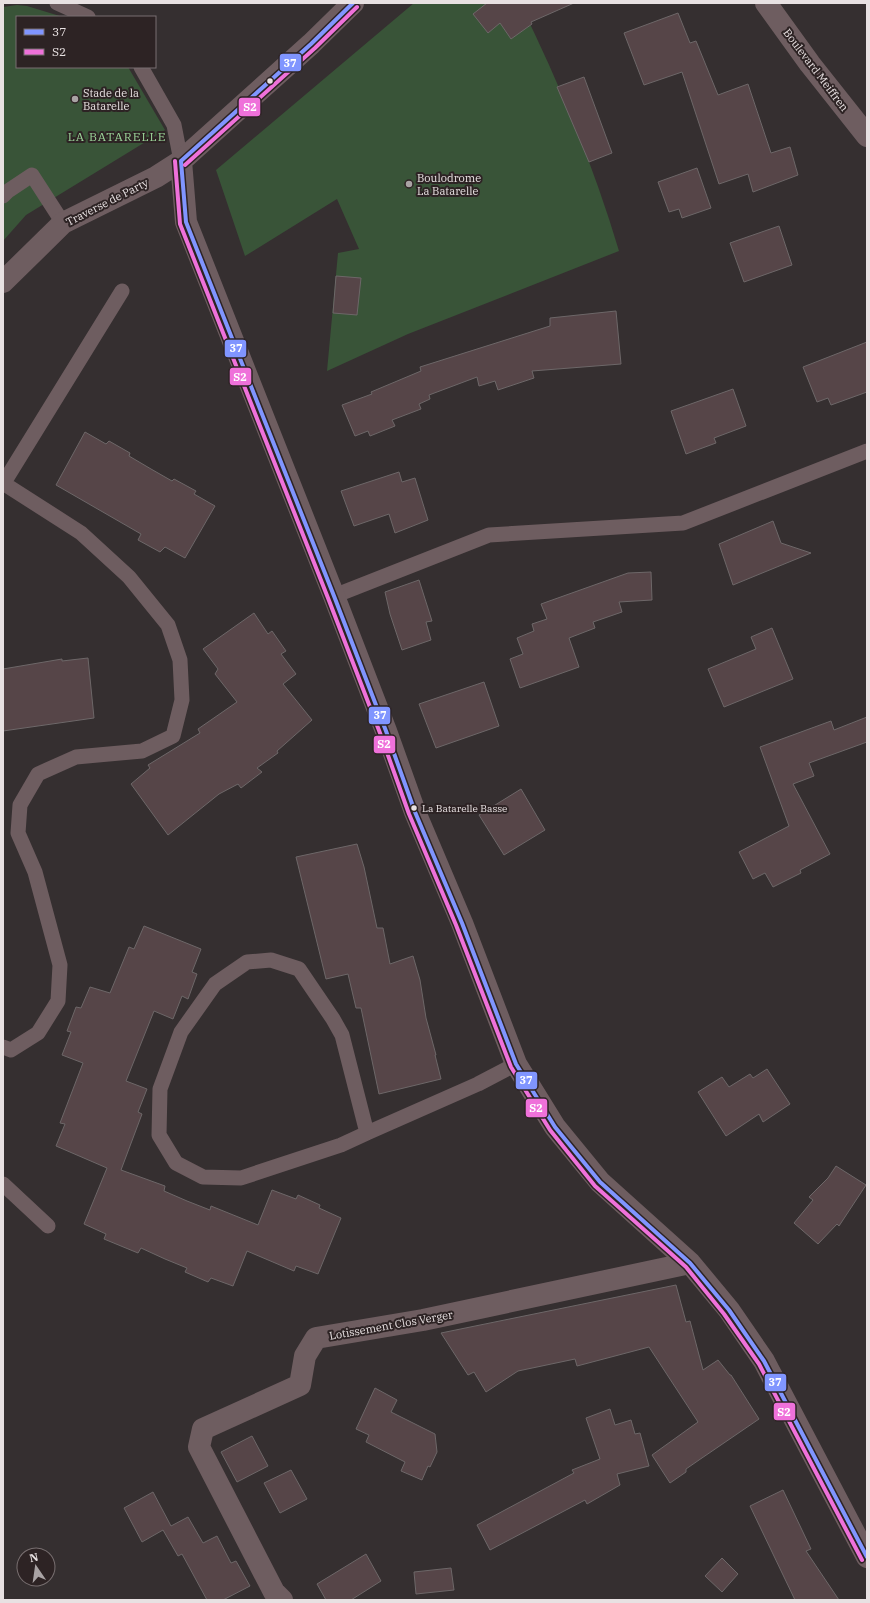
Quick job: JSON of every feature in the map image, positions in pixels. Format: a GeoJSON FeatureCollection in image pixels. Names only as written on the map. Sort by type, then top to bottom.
{"type":"FeatureCollection","features":[{"type":"Feature","properties":{"kind":"street","name":"Traverse de Party"},"geometry":{"type":"LineString","coordinates":[[3,282],[63,223],[156,177],[181,161],[311,44],[353,3]]}},
{"type":"Feature","properties":{"kind":"street","name":"Boulevard Meiffren"},"geometry":{"type":"LineString","coordinates":[[766,3],[810,64],[867,136]]}},
{"type":"Feature","properties":{"kind":"street"},"geometry":{"type":"LineString","coordinates":[[181,161],[186,222],[334,596],[386,731],[415,812],[462,923],[516,1064],[555,1126],[600,1182],[690,1263],[729,1310],[764,1361],[867,1557]]}},
{"type":"Feature","properties":{"kind":"street","name":"Lotissement Clos Verger"},"geometry":{"type":"LineString","coordinates":[[282,1600],[274,1592],[199,1447],[203,1429],[300,1385],[305,1356],[316,1338],[423,1320],[690,1263]]}},
{"type":"Feature","properties":{"kind":"lane"},"geometry":{"type":"LineString","coordinates":[[57,3],[86,16]]}},
{"type":"Feature","properties":{"kind":"lane"},"geometry":{"type":"LineString","coordinates":[[143,68],[174,125],[181,161]]}},
{"type":"Feature","properties":{"kind":"lane"},"geometry":{"type":"LineString","coordinates":[[3,196],[32,175],[63,223]]}},
{"type":"Feature","properties":{"kind":"lane"},"geometry":{"type":"LineString","coordinates":[[6,1051],[38,1033],[58,1001],[60,965],[35,872],[18,833],[20,805],[38,774],[76,757],[142,751],[173,736],[182,700],[180,660],[168,625],[134,583],[81,533],[3,484],[122,291]]}},
{"type":"Feature","properties":{"kind":"lane"},"geometry":{"type":"LineString","coordinates":[[334,596],[489,535],[682,523],[867,451]]}},
{"type":"Feature","properties":{"kind":"lane"},"geometry":{"type":"LineString","coordinates":[[367,1133],[342,1035],[333,1018],[299,969],[271,960],[247,962],[215,984],[181,1032],[160,1089],[159,1135],[176,1163],[203,1177],[241,1178],[341,1145],[478,1084],[516,1064]]}},
{"type":"Feature","properties":{"kind":"lane"},"geometry":{"type":"LineString","coordinates":[[3,1184],[48,1226]]}},
{"type":"Feature","properties":{"kind":"green space","name":"Boulodrome La Batarelle"},"geometry":{"type":"Polygon","coordinates":[[[414,3],[520,3],[575,125],[619,251],[408,334],[327,371],[338,253],[359,249],[337,199],[245,256],[216,170],[414,3]]]}},
{"type":"Feature","properties":{"kind":"green space","name":"Stade de la Batarelle"},"geometry":{"type":"Polygon","coordinates":[[[17,5],[27,6],[60,16],[16,16],[16,68],[129,68],[165,130],[26,215],[3,241],[3,7],[17,5]]]}},
{"type":"Feature","properties":{"kind":"building"},"geometry":{"type":"Polygon","coordinates":[[[487,3],[574,3],[531,22],[532,24],[511,39],[500,23],[488,33],[473,14],[487,3]]]}},
{"type":"Feature","properties":{"kind":"building"},"geometry":{"type":"Polygon","coordinates":[[[678,13],[690,43],[696,41],[718,95],[748,84],[771,153],[790,147],[798,175],[753,192],[748,174],[719,184],[682,72],[644,85],[624,33],[678,13]]]}},
{"type":"Feature","properties":{"kind":"building"},"geometry":{"type":"Polygon","coordinates":[[[584,77],[612,153],[589,162],[557,87],[584,77]]]}},
{"type":"Feature","properties":{"kind":"building"},"geometry":{"type":"Polygon","coordinates":[[[697,168],[711,208],[682,218],[679,209],[669,212],[658,182],[697,168]]]}},
{"type":"Feature","properties":{"kind":"building"},"geometry":{"type":"Polygon","coordinates":[[[779,226],[792,265],[744,282],[730,243],[779,226]]]}},
{"type":"Feature","properties":{"kind":"building"},"geometry":{"type":"Polygon","coordinates":[[[336,276],[361,278],[357,315],[333,313],[336,276]]]}},
{"type":"Feature","properties":{"kind":"building"},"geometry":{"type":"Polygon","coordinates":[[[616,311],[621,364],[532,371],[534,378],[498,390],[495,381],[479,386],[477,377],[429,395],[430,399],[419,404],[421,409],[392,420],[395,426],[370,436],[368,431],[355,436],[342,405],[372,394],[371,392],[421,371],[420,367],[550,326],[550,318],[616,311]]]}},
{"type":"Feature","properties":{"kind":"building"},"geometry":{"type":"Polygon","coordinates":[[[867,342],[867,392],[831,405],[828,398],[817,402],[803,367],[867,342]]]}},
{"type":"Feature","properties":{"kind":"building"},"geometry":{"type":"Polygon","coordinates":[[[733,389],[746,426],[714,438],[716,443],[686,454],[671,411],[733,389]]]}},
{"type":"Feature","properties":{"kind":"building"},"geometry":{"type":"Polygon","coordinates":[[[85,432],[106,444],[109,441],[130,453],[129,456],[151,469],[172,481],[174,479],[196,491],[194,494],[215,506],[185,558],[165,547],[160,552],[138,540],[141,534],[56,485],[85,432]]]}},
{"type":"Feature","properties":{"kind":"building"},"geometry":{"type":"Polygon","coordinates":[[[399,472],[402,482],[415,478],[428,520],[395,533],[389,514],[354,526],[341,491],[399,472]]]}},
{"type":"Feature","properties":{"kind":"building"},"geometry":{"type":"Polygon","coordinates":[[[773,521],[781,543],[811,553],[733,585],[719,544],[773,521]]]}},
{"type":"Feature","properties":{"kind":"building"},"geometry":{"type":"Polygon","coordinates":[[[651,572],[652,600],[619,602],[622,612],[593,622],[595,628],[569,638],[579,667],[520,688],[510,659],[523,654],[517,638],[534,631],[532,624],[547,619],[541,604],[628,573],[651,572]]]}},
{"type":"Feature","properties":{"kind":"building"},"geometry":{"type":"Polygon","coordinates":[[[419,580],[432,621],[426,622],[431,640],[402,650],[390,614],[385,592],[419,580]]]}},
{"type":"Feature","properties":{"kind":"building"},"geometry":{"type":"Polygon","coordinates":[[[254,613],[268,634],[272,631],[286,651],[281,654],[296,674],[283,684],[312,720],[277,751],[278,753],[257,768],[262,772],[241,788],[238,784],[219,794],[168,835],[131,784],[150,768],[148,765],[200,733],[198,729],[237,702],[215,674],[218,669],[203,649],[254,613]]]}},
{"type":"Feature","properties":{"kind":"building"},"geometry":{"type":"Polygon","coordinates":[[[772,628],[793,679],[724,707],[708,669],[756,649],[751,637],[772,628]]]}},
{"type":"Feature","properties":{"kind":"building"},"geometry":{"type":"Polygon","coordinates":[[[88,658],[94,718],[3,731],[3,669],[62,659],[62,661],[88,658]]]}},
{"type":"Feature","properties":{"kind":"building"},"geometry":{"type":"Polygon","coordinates":[[[484,682],[499,726],[436,748],[419,704],[484,682]]]}},
{"type":"Feature","properties":{"kind":"building"},"geometry":{"type":"Polygon","coordinates":[[[867,717],[867,742],[809,763],[814,776],[793,784],[830,854],[800,870],[801,873],[773,887],[765,873],[753,879],[739,852],[789,826],[760,747],[831,721],[834,730],[867,717]]]}},
{"type":"Feature","properties":{"kind":"building"},"geometry":{"type":"Polygon","coordinates":[[[521,789],[545,830],[504,855],[479,815],[521,789]]]}},
{"type":"Feature","properties":{"kind":"building"},"geometry":{"type":"Polygon","coordinates":[[[357,844],[364,867],[377,928],[383,928],[390,964],[413,956],[420,980],[426,1018],[441,1079],[379,1094],[361,1008],[356,1008],[348,974],[326,979],[296,857],[357,844]]]}},
{"type":"Feature","properties":{"kind":"building"},"geometry":{"type":"Polygon","coordinates":[[[144,926],[201,949],[192,972],[197,974],[188,999],[182,996],[173,1019],[154,1011],[126,1081],[147,1089],[138,1112],[142,1114],[121,1170],[165,1186],[164,1191],[187,1201],[210,1210],[211,1206],[258,1225],[272,1190],[296,1199],[298,1195],[320,1205],[319,1208],[341,1218],[318,1274],[296,1266],[294,1271],[247,1251],[233,1286],[211,1278],[208,1282],[185,1272],[187,1268],[141,1248],[138,1253],[104,1239],[106,1234],[84,1224],[107,1168],[56,1146],[65,1124],[60,1123],[83,1063],[62,1055],[71,1032],[67,1031],[76,1007],[81,1008],[90,987],[110,993],[129,947],[134,949],[144,926]]]}},
{"type":"Feature","properties":{"kind":"building"},"geometry":{"type":"Polygon","coordinates":[[[767,1069],[790,1104],[763,1122],[759,1114],[726,1136],[698,1092],[722,1077],[729,1087],[750,1074],[753,1078],[767,1069]]]}},
{"type":"Feature","properties":{"kind":"building"},"geometry":{"type":"Polygon","coordinates":[[[836,1166],[866,1185],[839,1226],[837,1224],[818,1244],[794,1223],[813,1200],[809,1197],[828,1178],[836,1166]]]}},
{"type":"Feature","properties":{"kind":"building"},"geometry":{"type":"Polygon","coordinates":[[[676,1285],[686,1322],[690,1321],[703,1370],[718,1360],[731,1375],[759,1419],[686,1469],[686,1472],[670,1483],[652,1455],[698,1422],[649,1347],[577,1366],[575,1359],[518,1371],[486,1392],[474,1372],[468,1375],[441,1333],[676,1285]]]}},
{"type":"Feature","properties":{"kind":"building"},"geometry":{"type":"Polygon","coordinates":[[[375,1388],[397,1400],[391,1412],[435,1434],[437,1452],[430,1467],[428,1466],[422,1480],[401,1471],[405,1462],[366,1442],[369,1435],[356,1429],[375,1388]]]}},
{"type":"Feature","properties":{"kind":"building"},"geometry":{"type":"Polygon","coordinates":[[[610,1409],[615,1425],[631,1420],[635,1434],[640,1433],[649,1466],[617,1474],[620,1485],[587,1504],[585,1500],[490,1550],[477,1525],[574,1473],[572,1470],[600,1459],[586,1418],[610,1409]]]}},
{"type":"Feature","properties":{"kind":"building"},"geometry":{"type":"Polygon","coordinates":[[[252,1436],[268,1466],[237,1482],[221,1452],[252,1436]]]}},
{"type":"Feature","properties":{"kind":"building"},"geometry":{"type":"Polygon","coordinates":[[[291,1470],[307,1499],[280,1513],[264,1483],[291,1470]]]}},
{"type":"Feature","properties":{"kind":"building"},"geometry":{"type":"Polygon","coordinates":[[[783,1490],[811,1549],[806,1551],[839,1600],[795,1600],[750,1506],[783,1490]]]}},
{"type":"Feature","properties":{"kind":"building"},"geometry":{"type":"Polygon","coordinates":[[[153,1492],[171,1526],[188,1517],[203,1543],[217,1536],[231,1563],[236,1561],[250,1586],[223,1600],[207,1600],[182,1554],[178,1556],[163,1530],[142,1542],[124,1508],[153,1492]]]}},
{"type":"Feature","properties":{"kind":"building"},"geometry":{"type":"Polygon","coordinates":[[[366,1554],[381,1581],[351,1600],[326,1600],[317,1584],[366,1554]]]}},
{"type":"Feature","properties":{"kind":"building"},"geometry":{"type":"Polygon","coordinates":[[[722,1558],[738,1574],[722,1592],[705,1576],[722,1558]]]}},
{"type":"Feature","properties":{"kind":"building"},"geometry":{"type":"Polygon","coordinates":[[[451,1568],[454,1590],[416,1594],[414,1572],[451,1568]]]}},
{"type":"Feature","properties":{"kind":"transit line","name":"37"},"geometry":{"type":"LineString","coordinates":[[181,161],[311,44],[353,3]]}},
{"type":"Feature","properties":{"kind":"transit line","name":"S2"},"geometry":{"type":"LineString","coordinates":[[185,165],[315,48],[357,7]]}},
{"type":"Feature","properties":{"kind":"transit line","name":"S2"},"geometry":{"type":"LineString","coordinates":[[175,161],[180,224],[328,598],[380,733],[409,814],[456,925],[511,1067],[550,1130],[595,1186],[686,1267],[724,1314],[759,1364],[862,1560]]}},
{"type":"Feature","properties":{"kind":"transit line","name":"37"},"geometry":{"type":"LineString","coordinates":[[181,161],[186,222],[334,596],[386,731],[415,812],[462,923],[516,1064],[555,1127],[600,1182],[690,1263],[729,1310],[764,1361],[867,1557]]}},
{"type":"Feature","properties":{"kind":"place","name":"Stade de la Batarelle"},"geometry":{"type":"Point","coordinates":[75,99]}},
{"type":"Feature","properties":{"kind":"place","name":"Boulodrome La Batarelle"},"geometry":{"type":"Point","coordinates":[409,184]}},
{"type":"Feature","properties":{"kind":"place","name":"La Batarelle Basse"},"geometry":{"type":"Point","coordinates":[414,808]}},
{"type":"Feature","properties":{"kind":"district","name":"LA BATARELLE"},"geometry":{"type":"Point","coordinates":[117,136]}}]}
